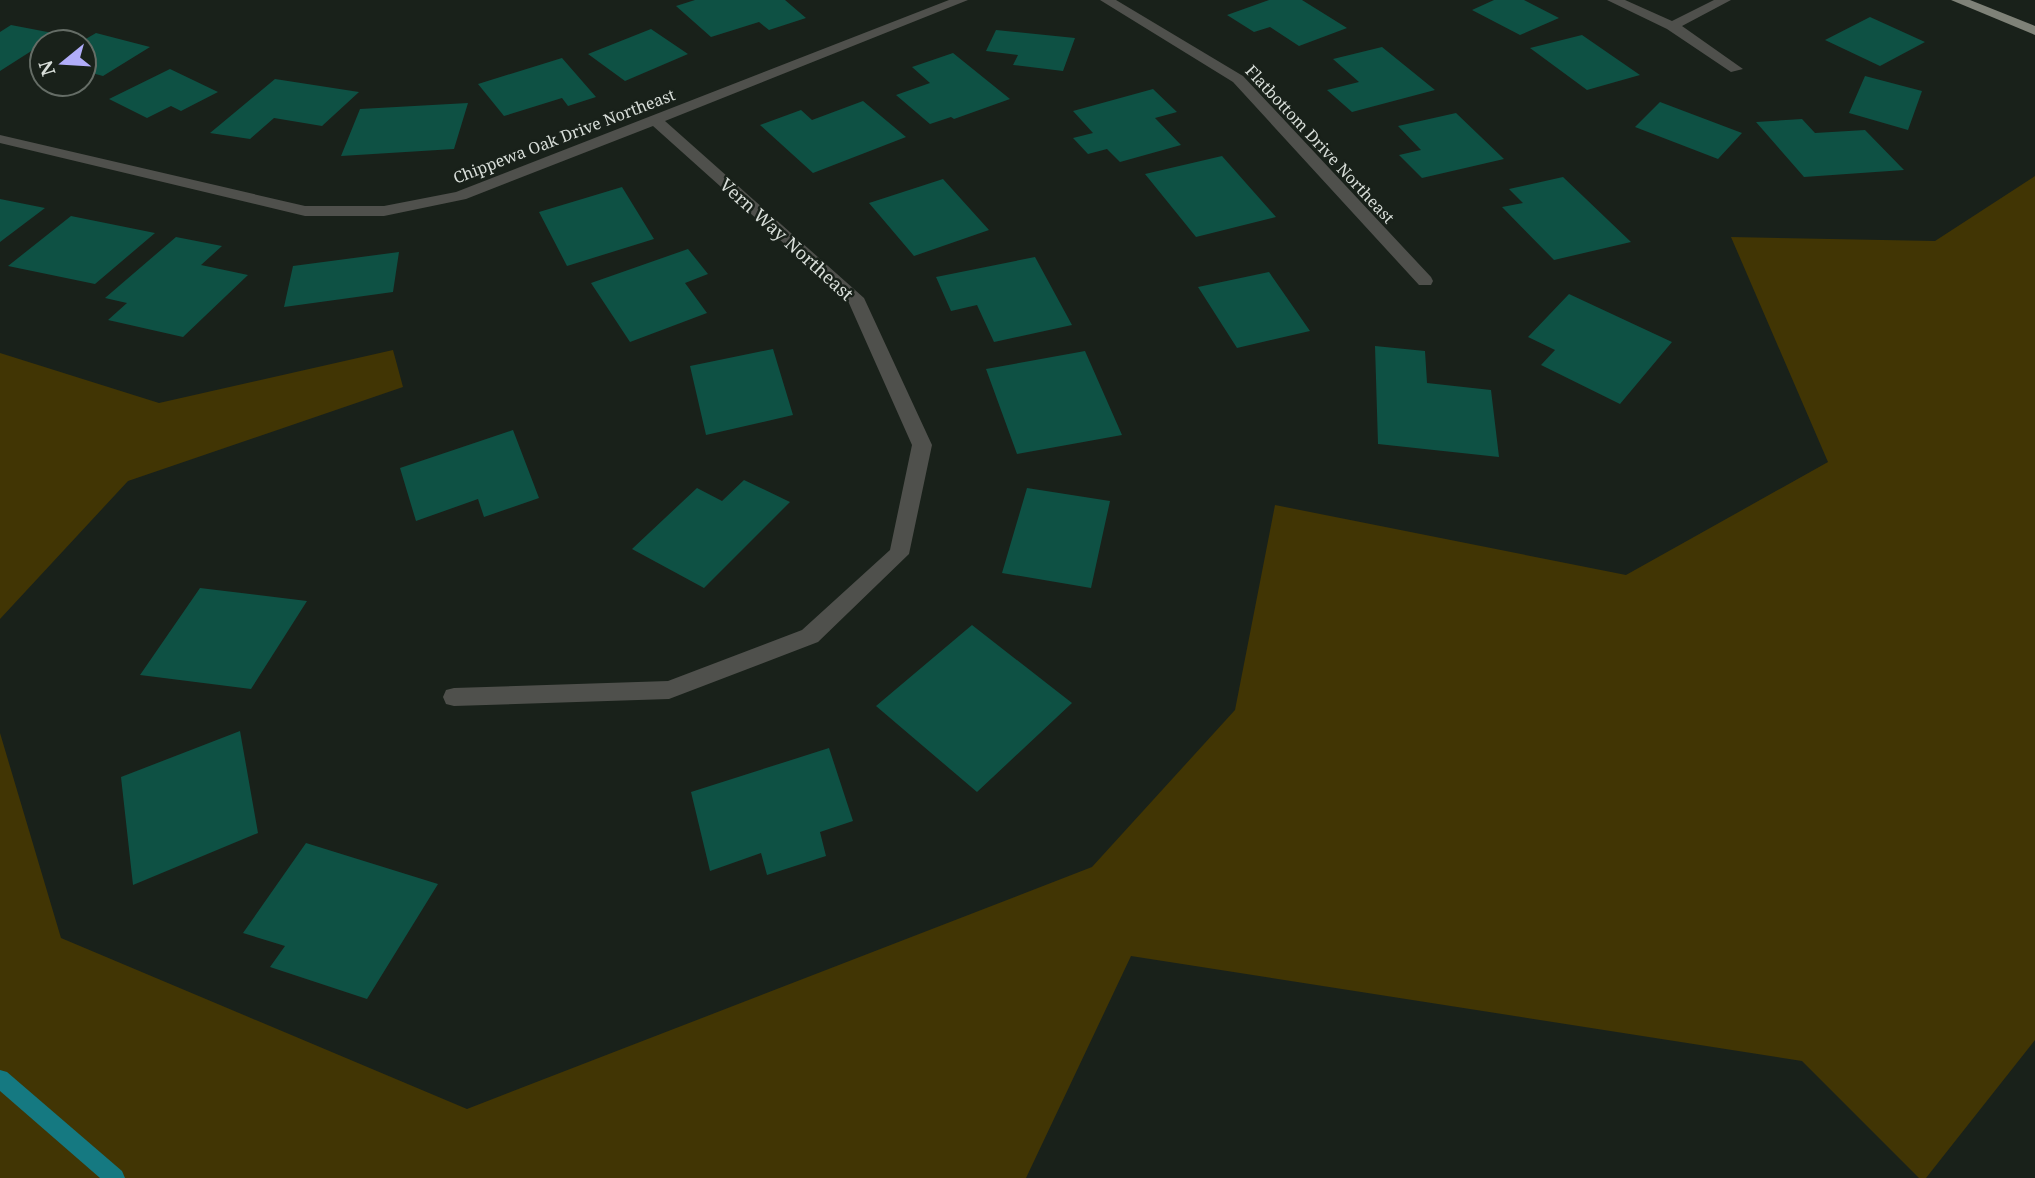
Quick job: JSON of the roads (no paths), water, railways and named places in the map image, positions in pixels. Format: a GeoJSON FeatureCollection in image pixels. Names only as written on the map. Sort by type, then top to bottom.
{"type":"FeatureCollection","features":[{"type":"Feature","properties":{"kind":"main road"},"geometry":{"type":"LineString","coordinates":[[1958,0],[2035,31]]}},
{"type":"Feature","properties":{"kind":"street","name":"Chippewa Oak Drive Northeast"},"geometry":{"type":"LineString","coordinates":[[0,139],[305,211],[384,211],[460,196],[961,0]]}},
{"type":"Feature","properties":{"kind":"street","name":"Flatbottom Drive Northeast"},"geometry":{"type":"LineString","coordinates":[[1107,0],[1238,79],[1425,281]]}},
{"type":"Feature","properties":{"kind":"street"},"geometry":{"type":"LineString","coordinates":[[1614,0],[1672,26],[1736,69]]}},
{"type":"Feature","properties":{"kind":"street"},"geometry":{"type":"LineString","coordinates":[[1672,26],[1724,0]]}},
{"type":"Feature","properties":{"kind":"street","name":"Vern Way Northeast"},"geometry":{"type":"LineString","coordinates":[[454,697],[668,690],[810,636],[899,554],[922,445],[855,298],[655,120]]}},
{"type":"Feature","properties":{"kind":"waterway"},"geometry":{"type":"LineString","coordinates":[[0,1079],[115,1178]]}}]}
